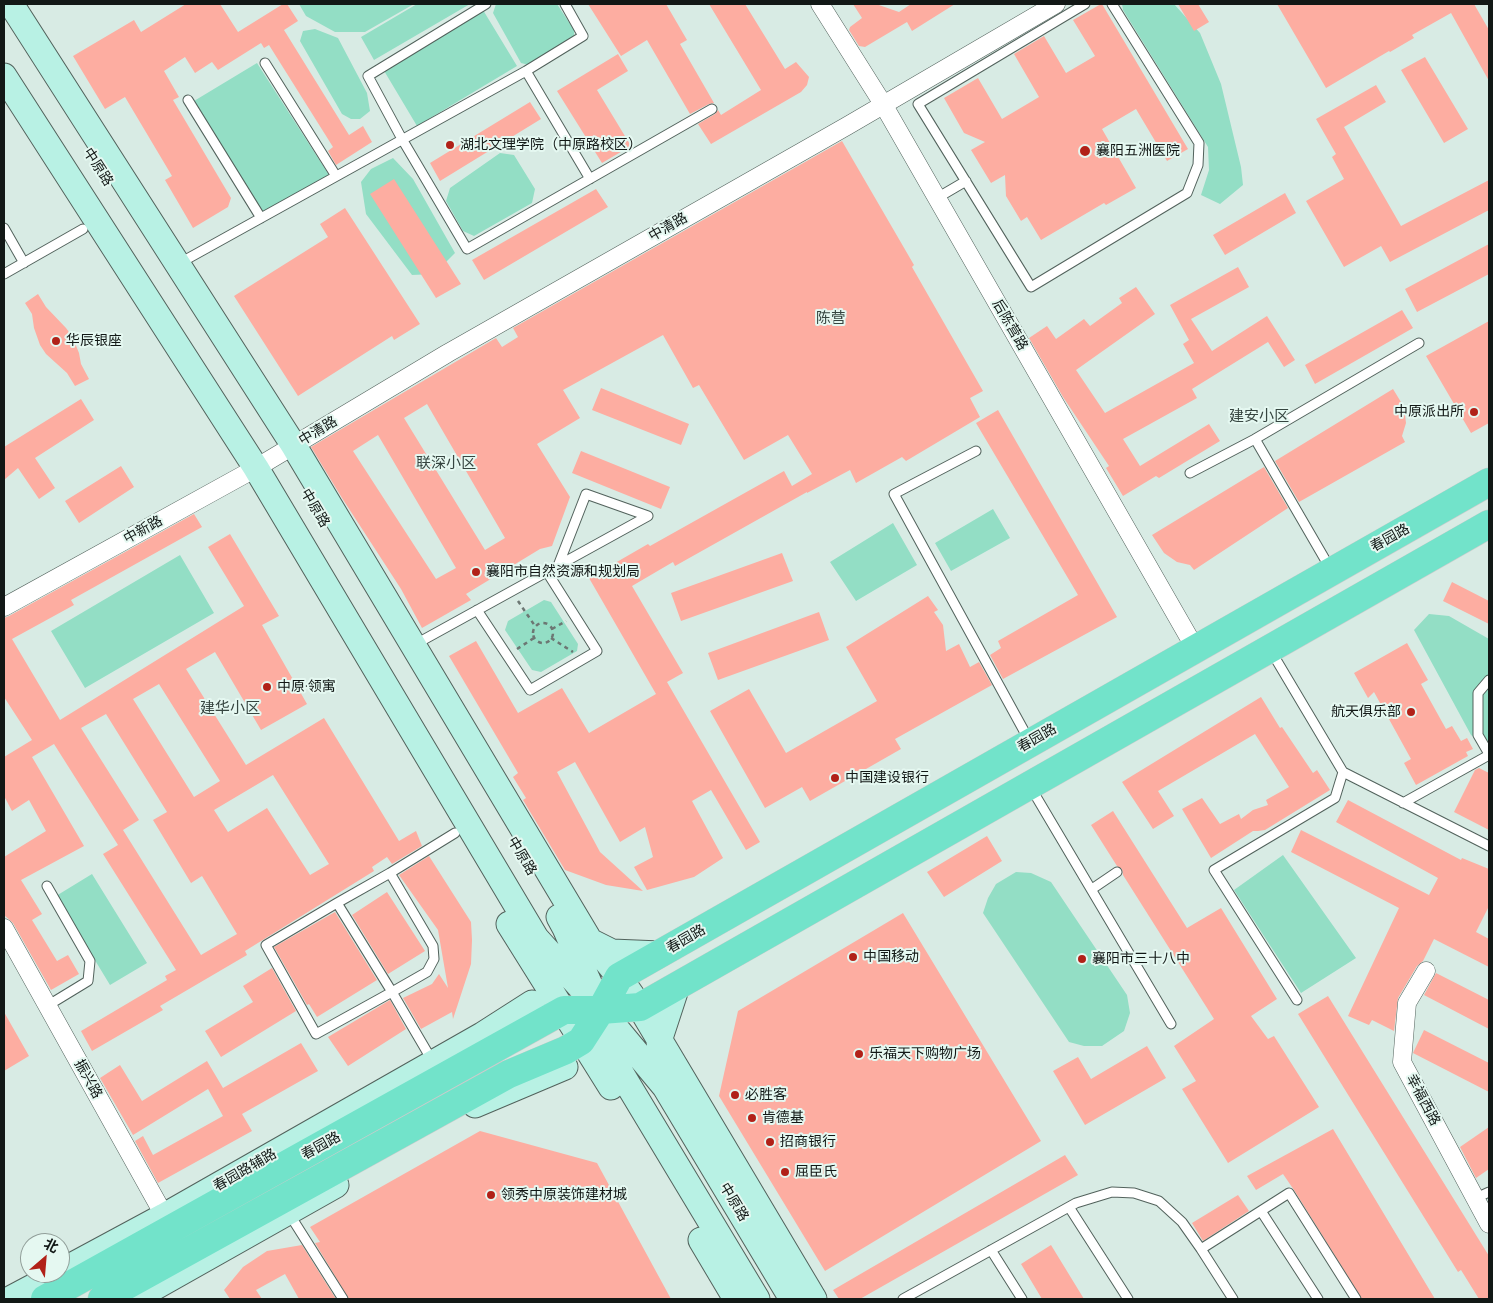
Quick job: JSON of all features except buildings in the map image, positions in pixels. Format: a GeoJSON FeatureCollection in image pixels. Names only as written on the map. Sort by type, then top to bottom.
{"type":"FeatureCollection","features":[{"type":"Feature","properties":{"kind":"main road","name":"春园路"},"geometry":{"type":"LineString","coordinates":[[102,1299],[509,1074],[566,1050],[581,1041],[620,976],[1489,482]]}},
{"type":"Feature","properties":{"kind":"main road","name":"春园路"},"geometry":{"type":"LineString","coordinates":[[45,1299],[168,1222],[517,1037],[564,1010],[640,1007],[1489,524]]}},
{"type":"Feature","properties":{"kind":"street"},"geometry":{"type":"LineString","coordinates":[[11,4],[178,264],[288,449],[414,645],[590,941],[620,976],[640,1007],[814,1299]]}},
{"type":"Feature","properties":{"kind":"street","name":"后陈营路"},"geometry":{"type":"LineString","coordinates":[[820,4],[883,104],[1195,648]]}},
{"type":"Feature","properties":{"kind":"street","name":"中清路"},"geometry":{"type":"LineString","coordinates":[[288,449],[448,353],[1056,4]]}},
{"type":"Feature","properties":{"kind":"street","name":"中原路"},"geometry":{"type":"LineString","coordinates":[[4,21],[288,449],[565,928],[601,1010],[610,1053],[757,1299]]}},
{"type":"Feature","properties":{"kind":"street","name":"中原路"},"geometry":{"type":"LineString","coordinates":[[4,76],[536,938],[601,1010],[665,1087],[792,1299]]}},
{"type":"Feature","properties":{"kind":"street"},"geometry":{"type":"LineString","coordinates":[[4,105],[83,229],[249,472],[455,833],[538,972],[605,1076],[736,1299]]}},
{"type":"Feature","properties":{"kind":"street","name":"中新路"},"geometry":{"type":"LineString","coordinates":[[4,606],[288,449]]}},
{"type":"Feature","properties":{"kind":"street","name":"振兴路"},"geometry":{"type":"LineString","coordinates":[[4,928],[168,1222]]}},
{"type":"Feature","properties":{"kind":"street"},"geometry":{"type":"LineString","coordinates":[[565,928],[612,952],[660,954]]}},
{"type":"Feature","properties":{"kind":"street"},"geometry":{"type":"LineString","coordinates":[[517,1037],[538,987],[536,938]]}},
{"type":"Feature","properties":{"kind":"street","name":"幸福西路"},"geometry":{"type":"LineString","coordinates":[[1426,971],[1407,1003],[1402,1062],[1482,1195],[1489,1224]]}},
{"type":"Feature","properties":{"kind":"street"},"geometry":{"type":"LineString","coordinates":[[665,1087],[659,1041],[677,986]]}},
{"type":"Feature","properties":{"kind":"street","name":"春园路辅路"},"geometry":{"type":"LineString","coordinates":[[70,1268],[168,1222],[482,1035],[532,1003]]}},
{"type":"Feature","properties":{"kind":"street"},"geometry":{"type":"LineString","coordinates":[[509,1074],[565,1067],[592,1068],[634,1094]]}},
{"type":"Feature","properties":{"kind":"street"},"geometry":{"type":"LineString","coordinates":[[134,1299],[479,1103],[565,1067]]}},
{"type":"Feature","properties":{"kind":"street","name":"春园路辅路"},"geometry":{"type":"LineString","coordinates":[[10,1299],[40,1283]]}},
{"type":"Feature","properties":{"kind":"lane"},"geometry":{"type":"LineString","coordinates":[[486,4],[368,76],[402,139],[467,249],[712,109]]}},
{"type":"Feature","properties":{"kind":"lane"},"geometry":{"type":"LineString","coordinates":[[178,264],[526,71],[584,36],[565,4]]}},
{"type":"Feature","properties":{"kind":"lane"},"geometry":{"type":"LineString","coordinates":[[1085,4],[918,104],[1031,287],[1187,193],[1198,165],[1199,143],[1112,4]]}},
{"type":"Feature","properties":{"kind":"lane"},"geometry":{"type":"LineString","coordinates":[[265,63],[336,176]]}},
{"type":"Feature","properties":{"kind":"lane"},"geometry":{"type":"LineString","coordinates":[[526,71],[590,178]]}},
{"type":"Feature","properties":{"kind":"lane"},"geometry":{"type":"LineString","coordinates":[[188,100],[261,218]]}},
{"type":"Feature","properties":{"kind":"lane"},"geometry":{"type":"LineString","coordinates":[[937,198],[966,181]]}},
{"type":"Feature","properties":{"kind":"lane"},"geometry":{"type":"LineString","coordinates":[[4,228],[24,263]]}},
{"type":"Feature","properties":{"kind":"lane"},"geometry":{"type":"LineString","coordinates":[[4,274],[83,229]]}},
{"type":"Feature","properties":{"kind":"lane"},"geometry":{"type":"LineString","coordinates":[[1190,473],[1255,439],[1419,343]]}},
{"type":"Feature","properties":{"kind":"lane"},"geometry":{"type":"LineString","coordinates":[[1255,439],[1332,571]]}},
{"type":"Feature","properties":{"kind":"lane"},"geometry":{"type":"LineString","coordinates":[[976,451],[894,494],[1031,742]]}},
{"type":"Feature","properties":{"kind":"lane"},"geometry":{"type":"LineString","coordinates":[[414,645],[548,572],[648,516],[586,494],[558,566]]}},
{"type":"Feature","properties":{"kind":"lane"},"geometry":{"type":"LineString","coordinates":[[477,610],[530,690],[597,651],[548,572]]}},
{"type":"Feature","properties":{"kind":"lane"},"geometry":{"type":"LineString","coordinates":[[1270,648],[1342,772],[1489,846]]}},
{"type":"Feature","properties":{"kind":"lane"},"geometry":{"type":"LineString","coordinates":[[1403,802],[1489,755],[1478,735],[1478,693],[1489,680]]}},
{"type":"Feature","properties":{"kind":"lane"},"geometry":{"type":"LineString","coordinates":[[1297,1000],[1214,870],[1335,798],[1342,772]]}},
{"type":"Feature","properties":{"kind":"lane"},"geometry":{"type":"LineString","coordinates":[[1030,785],[1171,1024]]}},
{"type":"Feature","properties":{"kind":"lane"},"geometry":{"type":"LineString","coordinates":[[390,873],[433,946],[434,959],[427,972],[316,1034],[266,945],[455,833]]}},
{"type":"Feature","properties":{"kind":"lane"},"geometry":{"type":"LineString","coordinates":[[1092,889],[1117,872]]}},
{"type":"Feature","properties":{"kind":"lane"},"geometry":{"type":"LineString","coordinates":[[47,886],[90,961],[88,981],[47,1006]]}},
{"type":"Feature","properties":{"kind":"lane"},"geometry":{"type":"LineString","coordinates":[[337,903],[434,1062]]}},
{"type":"Feature","properties":{"kind":"lane"},"geometry":{"type":"LineString","coordinates":[[903,1299],[1076,1203],[1112,1192],[1134,1193],[1159,1201],[1182,1222],[1233,1299]]}},
{"type":"Feature","properties":{"kind":"lane"},"geometry":{"type":"LineString","coordinates":[[1201,1248],[1289,1193],[1356,1299]]}},
{"type":"Feature","properties":{"kind":"lane"},"geometry":{"type":"LineString","coordinates":[[1069,1207],[1128,1299]]}},
{"type":"Feature","properties":{"kind":"lane"},"geometry":{"type":"LineString","coordinates":[[1261,1211],[1318,1299]]}},
{"type":"Feature","properties":{"kind":"lane"},"geometry":{"type":"LineString","coordinates":[[288,1212],[343,1299]]}},
{"type":"Feature","properties":{"kind":"lane"},"geometry":{"type":"LineString","coordinates":[[991,1250],[1022,1299]]}},
{"type":"Feature","properties":{"kind":"path"},"geometry":{"type":"LineString","coordinates":[[512,591],[535,626]]}},
{"type":"Feature","properties":{"kind":"path"},"geometry":{"type":"LineString","coordinates":[[534,638],[535,626],[541,623],[547,624],[552,629],[551,638]]}},
{"type":"Feature","properties":{"kind":"path"},"geometry":{"type":"LineString","coordinates":[[534,638],[543,643],[551,638]]}},
{"type":"Feature","properties":{"kind":"path"},"geometry":{"type":"LineString","coordinates":[[507,655],[534,638]]}},
{"type":"Feature","properties":{"kind":"path"},"geometry":{"type":"LineString","coordinates":[[551,638],[584,658]]}},
{"type":"Feature","properties":{"kind":"green space"},"geometry":{"type":"Polygon","coordinates":[[[299,4],[414,4],[365,32],[335,32],[306,16],[299,4]]]}},
{"type":"Feature","properties":{"kind":"green space"},"geometry":{"type":"Polygon","coordinates":[[[417,4],[470,4],[374,60],[361,37],[417,4]]]}},
{"type":"Feature","properties":{"kind":"green space"},"geometry":{"type":"Polygon","coordinates":[[[496,4],[557,4],[574,30],[574,39],[529,65],[521,63],[493,13],[496,4]]]}},
{"type":"Feature","properties":{"kind":"green space"},"geometry":{"type":"Polygon","coordinates":[[[1122,4],[1174,4],[1200,33],[1221,84],[1241,167],[1243,185],[1220,204],[1201,195],[1209,170],[1208,147],[1123,10],[1122,4]]]}},
{"type":"Feature","properties":{"kind":"green space"},"geometry":{"type":"Polygon","coordinates":[[[483,10],[517,66],[417,126],[383,69],[483,10]]]}},
{"type":"Feature","properties":{"kind":"green space"},"geometry":{"type":"Polygon","coordinates":[[[315,29],[338,38],[367,93],[370,111],[360,119],[351,119],[342,114],[300,41],[303,31],[315,29]]]}},
{"type":"Feature","properties":{"kind":"green space"},"geometry":{"type":"Polygon","coordinates":[[[257,63],[329,175],[262,213],[194,101],[257,63]]]}},
{"type":"Feature","properties":{"kind":"green space"},"geometry":{"type":"Polygon","coordinates":[[[500,153],[514,155],[535,189],[532,203],[474,236],[463,231],[446,201],[450,188],[500,153]]]}},
{"type":"Feature","properties":{"kind":"green space"},"geometry":{"type":"Polygon","coordinates":[[[393,158],[413,179],[455,253],[434,274],[412,275],[366,214],[361,182],[371,169],[393,158]]]}},
{"type":"Feature","properties":{"kind":"green space"},"geometry":{"type":"Polygon","coordinates":[[[993,509],[1010,538],[951,571],[935,543],[993,509]]]}},
{"type":"Feature","properties":{"kind":"green space"},"geometry":{"type":"Polygon","coordinates":[[[893,523],[917,565],[856,601],[830,562],[893,523]]]}},
{"type":"Feature","properties":{"kind":"green space"},"geometry":{"type":"Polygon","coordinates":[[[180,555],[214,613],[85,688],[51,631],[180,555]]]}},
{"type":"Feature","properties":{"kind":"green space"},"geometry":{"type":"Polygon","coordinates":[[[544,600],[551,602],[578,644],[577,651],[541,672],[532,670],[505,630],[508,621],[544,600]]]}},
{"type":"Feature","properties":{"kind":"green space"},"geometry":{"type":"Polygon","coordinates":[[[1429,614],[1449,616],[1489,639],[1489,749],[1471,735],[1414,630],[1429,614]]]}},
{"type":"Feature","properties":{"kind":"green space"},"geometry":{"type":"Polygon","coordinates":[[[1283,855],[1356,958],[1301,993],[1234,890],[1283,855]]]}},
{"type":"Feature","properties":{"kind":"green space"},"geometry":{"type":"Polygon","coordinates":[[[1016,872],[1031,873],[1051,882],[1127,995],[1130,1013],[1124,1031],[1102,1046],[1084,1046],[1069,1042],[983,913],[988,898],[996,884],[1016,872]]]}},
{"type":"Feature","properties":{"kind":"green space"},"geometry":{"type":"Polygon","coordinates":[[[92,874],[147,963],[110,985],[56,896],[92,874]]]}},
{"type":"Feature","properties":{"kind":"place","name":"湖北文理学院（中原路校区）"},"geometry":{"type":"Point","coordinates":[450,145]}},
{"type":"Feature","properties":{"kind":"place","name":"襄阳五洲医院"},"geometry":{"type":"Point","coordinates":[1085,151]}},
{"type":"Feature","properties":{"kind":"place","name":"华辰银座"},"geometry":{"type":"Point","coordinates":[56,341]}},
{"type":"Feature","properties":{"kind":"place","name":"中原派出所"},"geometry":{"type":"Point","coordinates":[1474,412]}},
{"type":"Feature","properties":{"kind":"place","name":"襄阳市自然资源和规划局"},"geometry":{"type":"Point","coordinates":[476,572]}},
{"type":"Feature","properties":{"kind":"place","name":"中原·领寓"},"geometry":{"type":"Point","coordinates":[267,687]}},
{"type":"Feature","properties":{"kind":"place","name":"航天俱乐部"},"geometry":{"type":"Point","coordinates":[1411,712]}},
{"type":"Feature","properties":{"kind":"place","name":"中国建设银行"},"geometry":{"type":"Point","coordinates":[835,778]}},
{"type":"Feature","properties":{"kind":"place","name":"中国移动"},"geometry":{"type":"Point","coordinates":[853,957]}},
{"type":"Feature","properties":{"kind":"place","name":"襄阳市三十八中"},"geometry":{"type":"Point","coordinates":[1082,959]}},
{"type":"Feature","properties":{"kind":"place","name":"乐福天下购物广场"},"geometry":{"type":"Point","coordinates":[859,1054]}},
{"type":"Feature","properties":{"kind":"place","name":"必胜客"},"geometry":{"type":"Point","coordinates":[735,1095]}},
{"type":"Feature","properties":{"kind":"place","name":"肯德基"},"geometry":{"type":"Point","coordinates":[752,1118]}},
{"type":"Feature","properties":{"kind":"place","name":"招商银行"},"geometry":{"type":"Point","coordinates":[770,1142]}},
{"type":"Feature","properties":{"kind":"place","name":"屈臣氏"},"geometry":{"type":"Point","coordinates":[785,1172]}},
{"type":"Feature","properties":{"kind":"place","name":"领秀中原装饰建材城"},"geometry":{"type":"Point","coordinates":[491,1195]}},
{"type":"Feature","properties":{"kind":"district","name":"陈营"},"geometry":{"type":"Point","coordinates":[831,318]}},
{"type":"Feature","properties":{"kind":"district","name":"建安小区"},"geometry":{"type":"Point","coordinates":[1259,416]}},
{"type":"Feature","properties":{"kind":"district","name":"联深小区"},"geometry":{"type":"Point","coordinates":[446,463]}},
{"type":"Feature","properties":{"kind":"district","name":"建华小区"},"geometry":{"type":"Point","coordinates":[230,708]}}]}
